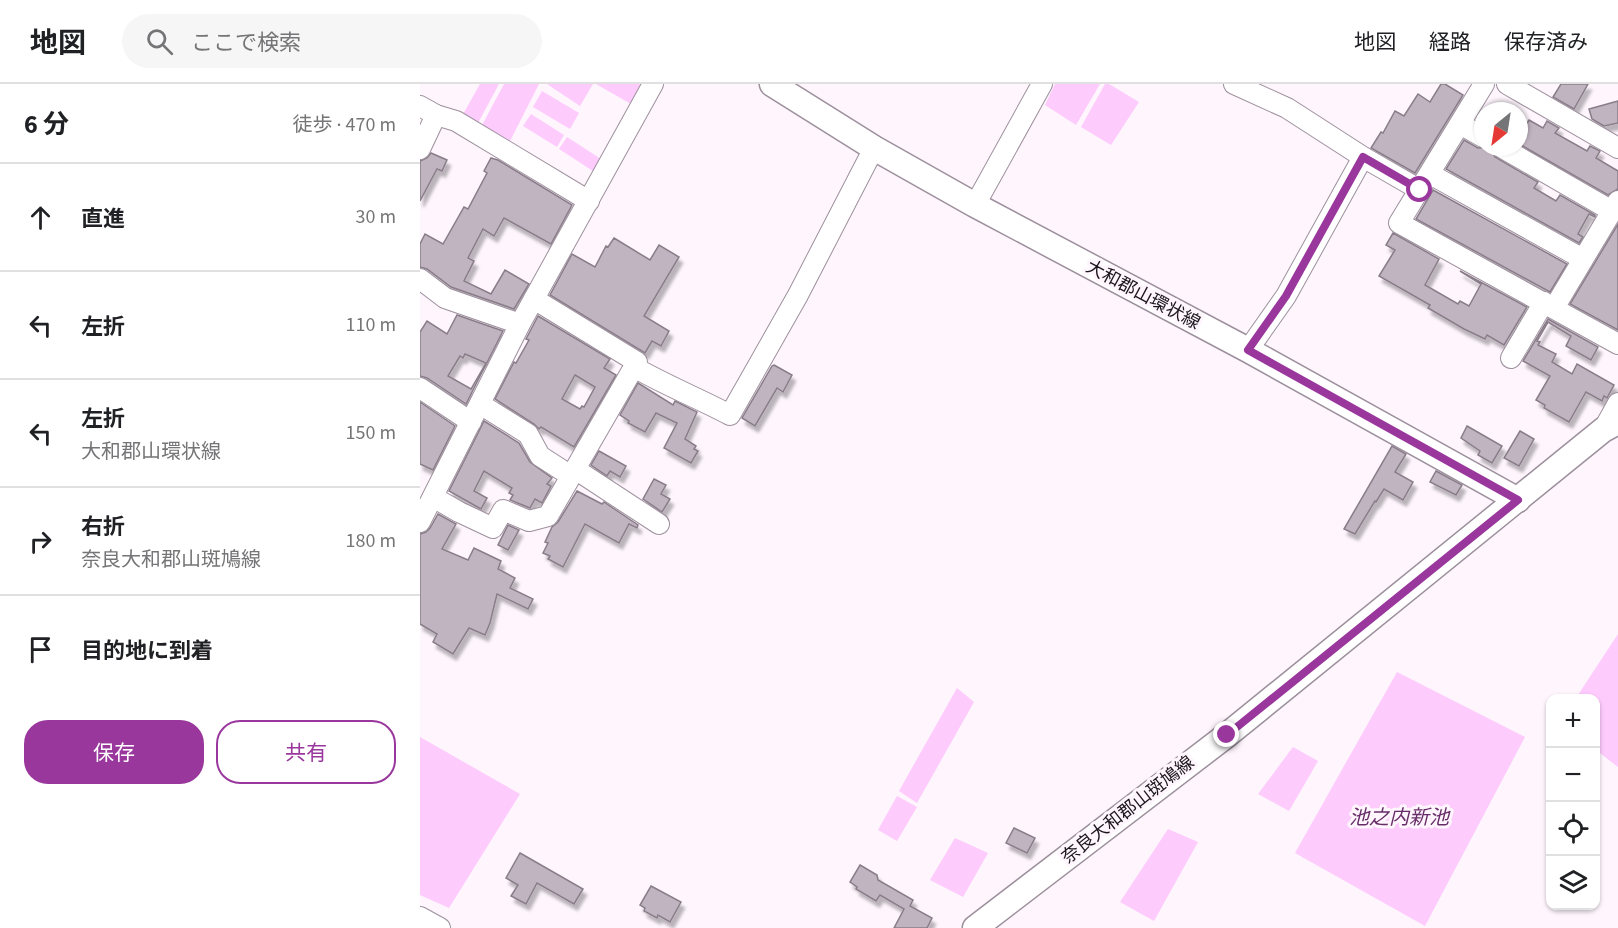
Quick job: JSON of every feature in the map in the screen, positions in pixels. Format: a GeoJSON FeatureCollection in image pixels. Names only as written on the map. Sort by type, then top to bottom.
{"type":"FeatureCollection","features":[{"type":"Feature","properties":{"kind":"main road","name":"大和郡山環状線"},"geometry":{"type":"LineString","coordinates":[[772,84],[874,148],[975,205],[1248,350],[1518,500]]}},
{"type":"Feature","properties":{"kind":"main road","name":"奈良大和郡山斑鳩線"},"geometry":{"type":"LineString","coordinates":[[975,928],[1227,735],[1610,426]]}},
{"type":"Feature","properties":{"kind":"street"},"geometry":{"type":"LineString","coordinates":[[420,522],[520,324],[653,84]]}},
{"type":"Feature","properties":{"kind":"street"},"geometry":{"type":"LineString","coordinates":[[975,205],[1042,84]]}},
{"type":"Feature","properties":{"kind":"street"},"geometry":{"type":"LineString","coordinates":[[1234,84],[1287,108],[1363,157],[1425,182],[1583,259]]}},
{"type":"Feature","properties":{"kind":"street"},"geometry":{"type":"LineString","coordinates":[[1484,84],[1399,223],[1618,344]]}},
{"type":"Feature","properties":{"kind":"street"},"geometry":{"type":"LineString","coordinates":[[1507,84],[1618,148]]}},
{"type":"Feature","properties":{"kind":"street"},"geometry":{"type":"LineString","coordinates":[[420,149],[428,111],[456,121],[589,201]]}},
{"type":"Feature","properties":{"kind":"street"},"geometry":{"type":"LineString","coordinates":[[1460,124],[1474,131]]}},
{"type":"Feature","properties":{"kind":"street"},"geometry":{"type":"LineString","coordinates":[[634,367],[666,386],[692,395],[730,415],[798,295],[874,148]]}},
{"type":"Feature","properties":{"kind":"street"},"geometry":{"type":"LineString","coordinates":[[1511,358],[1613,218],[1515,156]]}},
{"type":"Feature","properties":{"kind":"street"},"geometry":{"type":"LineString","coordinates":[[1248,350],[1286,296],[1363,157]]}},
{"type":"Feature","properties":{"kind":"street"},"geometry":{"type":"LineString","coordinates":[[420,279],[445,298],[520,324]]}},
{"type":"Feature","properties":{"kind":"street"},"geometry":{"type":"LineString","coordinates":[[433,496],[459,512],[493,528],[503,510],[529,521],[548,516],[637,362],[534,299]]}},
{"type":"Feature","properties":{"kind":"street"},"geometry":{"type":"LineString","coordinates":[[420,388],[471,422]]}},
{"type":"Feature","properties":{"kind":"street"},"geometry":{"type":"LineString","coordinates":[[1610,426],[1618,403]]}},
{"type":"Feature","properties":{"kind":"street"},"geometry":{"type":"LineString","coordinates":[[480,404],[528,434],[540,456],[573,472],[659,524]]}},
{"type":"Feature","properties":{"kind":"street"},"geometry":{"type":"LineString","coordinates":[[420,917],[440,928]]}},
{"type":"Feature","properties":{"kind":"water"},"geometry":{"type":"Polygon","coordinates":[[[480,84],[499,84],[478,123],[462,116],[480,84]]]}},
{"type":"Feature","properties":{"kind":"water"},"geometry":{"type":"Polygon","coordinates":[[[504,84],[539,84],[509,143],[480,129],[504,84]]]}},
{"type":"Feature","properties":{"kind":"water"},"geometry":{"type":"Polygon","coordinates":[[[547,84],[593,84],[580,106],[547,84]]]}},
{"type":"Feature","properties":{"kind":"water"},"geometry":{"type":"Polygon","coordinates":[[[596,84],[642,84],[631,104],[596,84]]]}},
{"type":"Feature","properties":{"kind":"water"},"geometry":{"type":"Polygon","coordinates":[[[1055,84],[1100,84],[1076,125],[1045,105],[1055,84]]]}},
{"type":"Feature","properties":{"kind":"water"},"geometry":{"type":"Polygon","coordinates":[[[1105,84],[1109,84],[1139,102],[1111,145],[1081,127],[1105,84]]]}},
{"type":"Feature","properties":{"kind":"water"},"geometry":{"type":"Polygon","coordinates":[[[542,91],[579,113],[570,129],[533,107],[542,91]]]}},
{"type":"Feature","properties":{"kind":"water"},"geometry":{"type":"Polygon","coordinates":[[[531,114],[564,135],[557,147],[523,126],[531,114]]]}},
{"type":"Feature","properties":{"kind":"water"},"geometry":{"type":"Polygon","coordinates":[[[567,137],[601,159],[593,171],[559,149],[567,137]]]}},
{"type":"Feature","properties":{"kind":"water"},"geometry":{"type":"Polygon","coordinates":[[[1618,634],[1618,767],[1600,753],[1600,694],[1579,694],[1618,634]]]}},
{"type":"Feature","properties":{"kind":"water","name":"池之内新池"},"geometry":{"type":"Polygon","coordinates":[[[1397,672],[1525,737],[1425,926],[1295,853],[1397,672]]]}},
{"type":"Feature","properties":{"kind":"water"},"geometry":{"type":"Polygon","coordinates":[[[957,688],[974,702],[917,803],[899,791],[957,688]]]}},
{"type":"Feature","properties":{"kind":"water"},"geometry":{"type":"Polygon","coordinates":[[[420,737],[520,794],[449,908],[420,895],[420,737]]]}},
{"type":"Feature","properties":{"kind":"water"},"geometry":{"type":"Polygon","coordinates":[[[1293,747],[1318,761],[1289,811],[1258,794],[1293,747]]]}},
{"type":"Feature","properties":{"kind":"water"},"geometry":{"type":"Polygon","coordinates":[[[897,796],[917,807],[897,841],[878,830],[897,796]]]}},
{"type":"Feature","properties":{"kind":"water"},"geometry":{"type":"Polygon","coordinates":[[[1168,829],[1198,842],[1154,921],[1120,902],[1168,829]]]}},
{"type":"Feature","properties":{"kind":"water"},"geometry":{"type":"Polygon","coordinates":[[[955,838],[988,853],[963,897],[930,880],[955,838]]]}},
{"type":"Feature","properties":{"kind":"building"},"geometry":{"type":"Polygon","coordinates":[[[1441,84],[1463,95],[1415,173],[1371,148],[1381,132],[1383,133],[1395,111],[1404,116],[1418,94],[1430,102],[1441,84]]]}},
{"type":"Feature","properties":{"kind":"building"},"geometry":{"type":"Polygon","coordinates":[[[1561,84],[1588,84],[1574,109],[1553,97],[1561,84]]]}},
{"type":"Feature","properties":{"kind":"building"},"geometry":{"type":"Polygon","coordinates":[[[1618,101],[1618,123],[1604,126],[1592,119],[1589,109],[1618,101]]]}},
{"type":"Feature","properties":{"kind":"building"},"geometry":{"type":"Polygon","coordinates":[[[1529,120],[1543,128],[1547,121],[1559,128],[1555,133],[1587,151],[1590,146],[1600,151],[1596,158],[1618,171],[1618,189],[1608,195],[1528,149],[1529,120]]]}},
{"type":"Feature","properties":{"kind":"building"},"geometry":{"type":"Polygon","coordinates":[[[1464,140],[1474,146],[1474,156],[1494,156],[1538,182],[1534,188],[1556,201],[1560,195],[1595,217],[1589,214],[1578,234],[1583,237],[1579,243],[1446,169],[1464,140]]]}},
{"type":"Feature","properties":{"kind":"building"},"geometry":{"type":"Polygon","coordinates":[[[431,153],[447,160],[442,171],[437,169],[420,201],[420,161],[431,153]]]}},
{"type":"Feature","properties":{"kind":"building"},"geometry":{"type":"Polygon","coordinates":[[[491,158],[572,205],[551,244],[504,218],[494,236],[483,229],[468,258],[474,261],[464,281],[491,294],[505,270],[529,284],[514,309],[451,287],[427,269],[420,267],[420,244],[425,234],[443,244],[464,207],[468,209],[487,173],[484,171],[491,158]]]}},
{"type":"Feature","properties":{"kind":"building"},"geometry":{"type":"Polygon","coordinates":[[[1433,190],[1567,264],[1550,292],[1416,219],[1433,190]]]}},
{"type":"Feature","properties":{"kind":"building"},"geometry":{"type":"Polygon","coordinates":[[[1618,224],[1618,330],[1570,304],[1618,224]]]}},
{"type":"Feature","properties":{"kind":"building"},"geometry":{"type":"Polygon","coordinates":[[[1393,233],[1439,259],[1425,285],[1458,304],[1460,301],[1469,306],[1481,284],[1460,271],[1527,307],[1504,345],[1487,335],[1485,339],[1464,329],[1428,308],[1430,305],[1379,276],[1395,250],[1386,245],[1393,233]]]}},
{"type":"Feature","properties":{"kind":"building"},"geometry":{"type":"Polygon","coordinates":[[[614,238],[650,260],[659,245],[679,257],[644,316],[669,331],[661,346],[652,341],[645,353],[550,295],[572,254],[595,267],[606,246],[608,247],[614,238]]]}},
{"type":"Feature","properties":{"kind":"building"},"geometry":{"type":"Polygon","coordinates":[[[457,315],[503,331],[466,404],[427,378],[420,376],[420,332],[427,321],[447,334],[457,315]],[[465,354],[463,358],[460,356],[448,376],[471,389],[486,363],[465,354]]]}},
{"type":"Feature","properties":{"kind":"building"},"geometry":{"type":"Polygon","coordinates":[[[538,316],[610,359],[604,368],[616,375],[574,447],[541,427],[539,429],[495,399],[514,362],[516,363],[529,340],[526,339],[538,316]],[[575,375],[562,399],[580,409],[584,407],[595,387],[575,375]]]}},
{"type":"Feature","properties":{"kind":"building"},"geometry":{"type":"Polygon","coordinates":[[[1548,319],[1598,347],[1591,360],[1566,346],[1571,336],[1548,322],[1537,341],[1540,342],[1538,345],[1556,354],[1552,362],[1572,374],[1577,364],[1614,385],[1607,398],[1604,396],[1602,401],[1586,392],[1569,422],[1544,408],[1545,405],[1536,400],[1550,376],[1523,361],[1548,319]]]}},
{"type":"Feature","properties":{"kind":"building"},"geometry":{"type":"Polygon","coordinates":[[[774,365],[792,375],[783,392],[777,388],[755,426],[742,418],[774,365]]]}},
{"type":"Feature","properties":{"kind":"building"},"geometry":{"type":"Polygon","coordinates":[[[638,383],[673,405],[675,401],[697,412],[685,439],[696,446],[694,449],[698,451],[691,463],[664,448],[677,423],[656,413],[645,432],[628,423],[629,421],[620,415],[638,383]]]}},
{"type":"Feature","properties":{"kind":"building"},"geometry":{"type":"Polygon","coordinates":[[[420,402],[455,426],[433,470],[420,464],[420,402]]]}},
{"type":"Feature","properties":{"kind":"building"},"geometry":{"type":"Polygon","coordinates":[[[484,421],[519,443],[530,462],[552,478],[547,484],[551,486],[542,503],[535,499],[530,508],[510,500],[513,495],[509,493],[512,488],[484,471],[474,491],[487,498],[481,509],[449,491],[484,421]]]}},
{"type":"Feature","properties":{"kind":"building"},"geometry":{"type":"Polygon","coordinates":[[[1467,426],[1502,446],[1492,463],[1478,455],[1480,451],[1461,438],[1467,426]]]}},
{"type":"Feature","properties":{"kind":"building"},"geometry":{"type":"Polygon","coordinates":[[[1520,431],[1534,439],[1519,466],[1504,458],[1520,431]]]}},
{"type":"Feature","properties":{"kind":"building"},"geometry":{"type":"Polygon","coordinates":[[[1392,446],[1406,454],[1395,472],[1413,482],[1403,500],[1384,489],[1355,534],[1344,529],[1392,446]]]}},
{"type":"Feature","properties":{"kind":"building"},"geometry":{"type":"Polygon","coordinates":[[[599,451],[626,466],[620,477],[610,471],[607,476],[591,465],[599,451]]]}},
{"type":"Feature","properties":{"kind":"building"},"geometry":{"type":"Polygon","coordinates":[[[1436,471],[1462,485],[1456,495],[1430,482],[1436,471]]]}},
{"type":"Feature","properties":{"kind":"building"},"geometry":{"type":"Polygon","coordinates":[[[654,479],[666,485],[661,494],[670,499],[662,512],[643,499],[654,479]]]}},
{"type":"Feature","properties":{"kind":"building"},"geometry":{"type":"Polygon","coordinates":[[[577,491],[602,504],[604,502],[638,525],[637,528],[629,524],[619,543],[585,524],[563,567],[548,559],[550,556],[543,553],[548,543],[545,542],[552,527],[558,522],[577,491]]]}},
{"type":"Feature","properties":{"kind":"building"},"geometry":{"type":"Polygon","coordinates":[[[438,514],[456,524],[442,549],[468,560],[474,548],[501,561],[498,569],[515,578],[510,588],[533,599],[528,609],[497,594],[485,635],[469,628],[453,654],[433,642],[437,634],[420,624],[420,534],[430,528],[438,514]]]}},
{"type":"Feature","properties":{"kind":"building"},"geometry":{"type":"Polygon","coordinates":[[[508,525],[519,530],[508,550],[498,545],[508,525]]]}},
{"type":"Feature","properties":{"kind":"building"},"geometry":{"type":"Polygon","coordinates":[[[1014,828],[1035,838],[1027,853],[1006,843],[1014,828]]]}},
{"type":"Feature","properties":{"kind":"building"},"geometry":{"type":"Polygon","coordinates":[[[520,853],[583,889],[574,904],[537,883],[526,904],[511,896],[518,885],[506,878],[520,853]]]}},
{"type":"Feature","properties":{"kind":"building"},"geometry":{"type":"Polygon","coordinates":[[[860,865],[877,875],[878,880],[913,900],[910,906],[932,918],[927,928],[894,928],[904,909],[880,895],[876,901],[856,889],[857,887],[850,882],[860,865]]]}},
{"type":"Feature","properties":{"kind":"building"},"geometry":{"type":"Polygon","coordinates":[[[651,886],[681,902],[670,922],[644,911],[645,908],[640,905],[651,886]]]}},
{"type":"Feature","properties":{"kind":"route"},"geometry":{"type":"LineString","coordinates":[[1227,735],[1518,500],[1248,350],[1286,296],[1363,157],[1420,190]]}}]}
